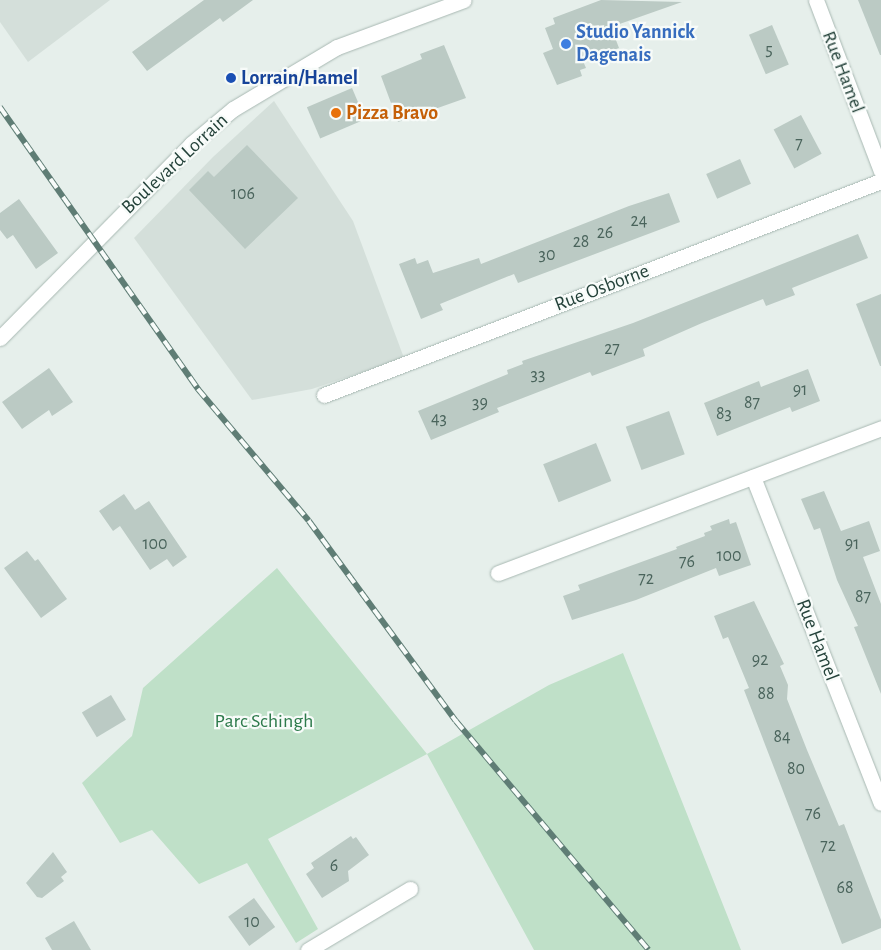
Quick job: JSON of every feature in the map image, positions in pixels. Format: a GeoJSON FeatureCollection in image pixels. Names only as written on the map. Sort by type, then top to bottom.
{"type":"FeatureCollection","features":[{"type":"Feature","properties":{"kind":"street","name":"Boulevard Lorrain"},"geometry":{"type":"LineString","coordinates":[[0,338],[191,144],[233,110],[337,47],[464,0]]}},
{"type":"Feature","properties":{"kind":"street","name":"Rue Hamel"},"geometry":{"type":"LineString","coordinates":[[816,0],[881,171]]}},
{"type":"Feature","properties":{"kind":"street","name":"Rue Osborne"},"geometry":{"type":"LineString","coordinates":[[324,395],[881,181]]}},
{"type":"Feature","properties":{"kind":"street"},"geometry":{"type":"LineString","coordinates":[[498,573],[881,428]]}},
{"type":"Feature","properties":{"kind":"street","name":"Rue Hamel"},"geometry":{"type":"LineString","coordinates":[[753,477],[881,803]]}},
{"type":"Feature","properties":{"kind":"street"},"geometry":{"type":"LineString","coordinates":[[315,948],[410,889]]}},
{"type":"Feature","properties":{"kind":"shaded area"},"geometry":{"type":"Polygon","coordinates":[[[0,0],[110,0],[28,62],[0,22],[0,0]]]}},
{"type":"Feature","properties":{"kind":"shaded area"},"geometry":{"type":"Polygon","coordinates":[[[274,101],[353,221],[404,358],[312,389],[252,400],[134,238],[213,157],[274,101]]]}},
{"type":"Feature","properties":{"kind":"green space","name":"Parc Schingh"},"geometry":{"type":"Polygon","coordinates":[[[277,568],[427,754],[268,839],[318,929],[296,943],[247,863],[199,884],[152,830],[120,843],[82,783],[132,736],[143,688],[277,568]]]}},
{"type":"Feature","properties":{"kind":"green space"},"geometry":{"type":"Polygon","coordinates":[[[623,653],[741,950],[534,950],[427,754],[549,685],[623,653]]]}},
{"type":"Feature","properties":{"kind":"building"},"geometry":{"type":"Polygon","coordinates":[[[204,0],[253,0],[223,22],[220,18],[147,71],[132,52],[204,0]]]}},
{"type":"Feature","properties":{"kind":"building","name":"Studio Yannick Dagenais"},"geometry":{"type":"Polygon","coordinates":[[[601,0],[682,2],[611,27],[619,48],[583,61],[586,68],[580,70],[582,76],[557,85],[543,53],[553,49],[545,28],[555,24],[553,18],[601,0]]]}},
{"type":"Feature","properties":{"kind":"building"},"geometry":{"type":"Polygon","coordinates":[[[858,0],[881,0],[881,55],[880,55],[858,0]]]}},
{"type":"Feature","properties":{"kind":"building"},"geometry":{"type":"Polygon","coordinates":[[[772,25],[789,65],[766,74],[749,35],[772,25]]]}},
{"type":"Feature","properties":{"kind":"building"},"geometry":{"type":"Polygon","coordinates":[[[444,45],[466,98],[398,122],[381,76],[422,59],[420,54],[444,45]]]}},
{"type":"Feature","properties":{"kind":"building","name":"Pizza Bravo"},"geometry":{"type":"Polygon","coordinates":[[[352,88],[365,119],[320,138],[307,107],[352,88]]]}},
{"type":"Feature","properties":{"kind":"building"},"geometry":{"type":"Polygon","coordinates":[[[801,115],[822,154],[794,168],[774,130],[801,115]]]}},
{"type":"Feature","properties":{"kind":"building"},"geometry":{"type":"Polygon","coordinates":[[[247,145],[298,198],[245,249],[189,190],[208,171],[214,177],[247,145]]]}},
{"type":"Feature","properties":{"kind":"building"},"geometry":{"type":"Polygon","coordinates":[[[740,159],[751,184],[717,199],[706,174],[740,159]]]}},
{"type":"Feature","properties":{"kind":"building"},"geometry":{"type":"Polygon","coordinates":[[[669,193],[680,222],[518,283],[514,274],[440,304],[443,310],[421,319],[399,264],[415,258],[417,264],[428,260],[433,273],[479,258],[481,264],[629,206],[669,193]]]}},
{"type":"Feature","properties":{"kind":"building"},"geometry":{"type":"Polygon","coordinates":[[[19,199],[58,253],[36,269],[13,235],[7,239],[0,230],[0,213],[19,199]]]}},
{"type":"Feature","properties":{"kind":"building"},"geometry":{"type":"Polygon","coordinates":[[[858,234],[868,258],[792,288],[795,295],[766,306],[763,299],[702,323],[643,349],[645,356],[592,376],[590,372],[497,408],[499,412],[431,440],[418,411],[508,374],[507,370],[523,364],[522,361],[633,323],[858,234]]]}},
{"type":"Feature","properties":{"kind":"building"},"geometry":{"type":"Polygon","coordinates":[[[881,294],[881,366],[880,366],[856,304],[881,294]]]}},
{"type":"Feature","properties":{"kind":"building"},"geometry":{"type":"Polygon","coordinates":[[[49,368],[73,402],[52,416],[49,410],[22,429],[2,402],[49,368]]]}},
{"type":"Feature","properties":{"kind":"building"},"geometry":{"type":"Polygon","coordinates":[[[808,369],[820,401],[792,412],[790,407],[717,436],[704,403],[759,381],[761,387],[808,369]]]}},
{"type":"Feature","properties":{"kind":"building"},"geometry":{"type":"Polygon","coordinates":[[[669,411],[685,454],[642,470],[626,427],[669,411]]]}},
{"type":"Feature","properties":{"kind":"building"},"geometry":{"type":"Polygon","coordinates":[[[596,443],[611,481],[559,502],[543,464],[596,443]]]}},
{"type":"Feature","properties":{"kind":"building"},"geometry":{"type":"Polygon","coordinates":[[[824,491],[841,531],[869,521],[880,551],[863,557],[881,604],[881,694],[854,627],[858,626],[837,580],[820,528],[814,530],[801,499],[824,491]]]}},
{"type":"Feature","properties":{"kind":"building"},"geometry":{"type":"Polygon","coordinates":[[[124,494],[135,510],[149,501],[187,557],[173,567],[167,559],[150,570],[120,526],[113,531],[99,511],[124,494]]]}},
{"type":"Feature","properties":{"kind":"building"},"geometry":{"type":"Polygon","coordinates":[[[729,519],[730,524],[736,522],[751,565],[719,576],[716,568],[636,600],[572,620],[563,596],[580,590],[578,585],[677,549],[676,547],[705,536],[704,533],[712,530],[710,526],[729,519]]]}},
{"type":"Feature","properties":{"kind":"building"},"geometry":{"type":"Polygon","coordinates":[[[27,551],[35,561],[38,559],[67,599],[41,618],[4,568],[27,551]]]}},
{"type":"Feature","properties":{"kind":"building"},"geometry":{"type":"Polygon","coordinates":[[[754,601],[784,664],[780,666],[788,685],[787,699],[807,750],[839,826],[844,824],[881,920],[881,928],[842,944],[744,690],[749,688],[728,637],[723,639],[714,616],[754,601]]]}},
{"type":"Feature","properties":{"kind":"building"},"geometry":{"type":"Polygon","coordinates":[[[111,695],[126,720],[97,737],[82,713],[111,695]]]}},
{"type":"Feature","properties":{"kind":"building"},"geometry":{"type":"Polygon","coordinates":[[[351,836],[353,839],[356,837],[369,855],[348,871],[349,881],[322,898],[306,874],[314,868],[311,863],[351,836]]]}},
{"type":"Feature","properties":{"kind":"building"},"geometry":{"type":"Polygon","coordinates":[[[53,852],[67,872],[61,877],[64,881],[42,898],[37,897],[26,883],[53,852]]]}},
{"type":"Feature","properties":{"kind":"building"},"geometry":{"type":"Polygon","coordinates":[[[254,898],[275,927],[249,946],[228,917],[254,898]]]}},
{"type":"Feature","properties":{"kind":"building"},"geometry":{"type":"Polygon","coordinates":[[[74,921],[91,950],[52,950],[45,938],[74,921]]]}},
{"type":"Feature","properties":{"kind":"railway"},"geometry":{"type":"LineString","coordinates":[[0,107],[198,389],[309,521],[456,721],[649,950]]}},
{"type":"Feature","properties":{"kind":"place","name":"Studio Yannick Dagenais"},"geometry":{"type":"Point","coordinates":[566,44]}},
{"type":"Feature","properties":{"kind":"place","name":"Lorrain/Hamel"},"geometry":{"type":"Point","coordinates":[231,78]}},
{"type":"Feature","properties":{"kind":"place","name":"Pizza Bravo"},"geometry":{"type":"Point","coordinates":[336,113]}}]}
